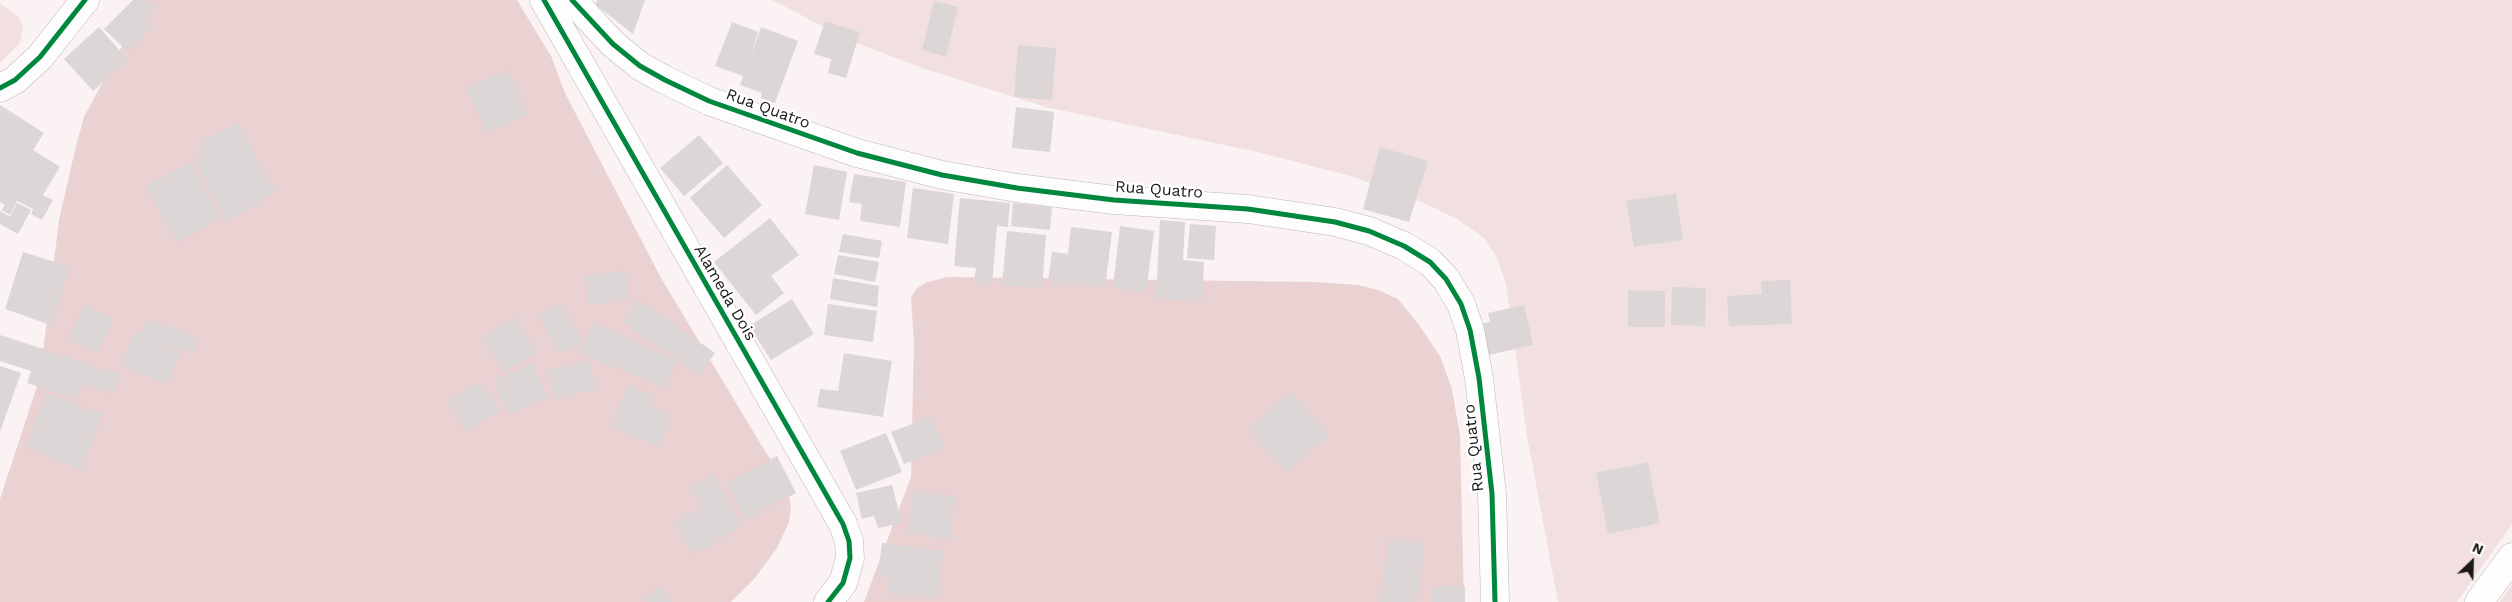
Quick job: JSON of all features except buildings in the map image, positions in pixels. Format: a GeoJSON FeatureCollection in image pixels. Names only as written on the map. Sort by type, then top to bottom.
{"type":"FeatureCollection","features":[{"type":"Feature","properties":{"kind":"street"},"geometry":{"type":"LineString","coordinates":[[0,88],[15,80],[40,57],[85,0]]}},
{"type":"Feature","properties":{"kind":"street","name":"Alameda Dois"},"geometry":{"type":"LineString","coordinates":[[544,0],[843,524],[849,541],[850,558],[843,583],[828,602]]}},
{"type":"Feature","properties":{"kind":"street","name":"Rua Quatro"},"geometry":{"type":"LineString","coordinates":[[572,0],[613,44],[640,66],[665,80],[709,101],[857,153],[942,175],[1017,188],[1114,200],[1248,209],[1335,222],[1369,231],[1404,246],[1430,262],[1446,279],[1461,304],[1472,340],[1479,378],[1492,494],[1495,602]]}},
{"type":"Feature","properties":{"kind":"street"},"geometry":{"type":"LineString","coordinates":[[2479,602],[2512,557]]}},
{"type":"Feature","properties":{"kind":"shaded area"},"geometry":{"type":"Polygon","coordinates":[[[147,0],[517,0],[551,56],[565,93],[661,278],[787,485],[791,506],[789,522],[777,548],[755,578],[731,602],[0,602],[0,499],[40,377],[59,220],[76,146],[84,117],[147,0]]]}},
{"type":"Feature","properties":{"kind":"shaded area"},"geometry":{"type":"Polygon","coordinates":[[[772,0],[2512,0],[2512,524],[2457,602],[1558,602],[1527,436],[1506,284],[1497,258],[1484,238],[1457,219],[1424,203],[1351,176],[1257,152],[1046,107],[925,69],[849,40],[772,0]]]}},
{"type":"Feature","properties":{"kind":"shaded area"},"geometry":{"type":"Polygon","coordinates":[[[0,3],[18,16],[23,25],[20,43],[0,63],[0,3]]]}},
{"type":"Feature","properties":{"kind":"shaded area"},"geometry":{"type":"Polygon","coordinates":[[[947,277],[1315,282],[1358,285],[1378,290],[1398,299],[1440,356],[1452,389],[1460,436],[1464,602],[864,602],[911,477],[914,342],[911,298],[916,289],[925,283],[947,277]]]}},
{"type":"Feature","properties":{"kind":"shaded area"},"geometry":{"type":"Polygon","coordinates":[[[2512,584],[2512,602],[2500,602],[2512,584]]]}},
{"type":"Feature","properties":{"kind":"cycle path"},"geometry":{"type":"LineString","coordinates":[[0,88],[15,80],[40,57],[85,0]]}},
{"type":"Feature","properties":{"kind":"cycle path"},"geometry":{"type":"LineString","coordinates":[[544,0],[843,524],[849,541],[850,558],[843,583],[828,602]]}},
{"type":"Feature","properties":{"kind":"cycle path"},"geometry":{"type":"LineString","coordinates":[[572,0],[613,44],[640,66],[665,80],[709,101],[857,153],[942,175],[1017,188],[1114,200],[1248,209],[1335,222],[1369,231],[1404,246],[1430,262],[1446,279],[1461,304],[1470,330],[1479,378],[1492,494],[1495,602]]}}]}
